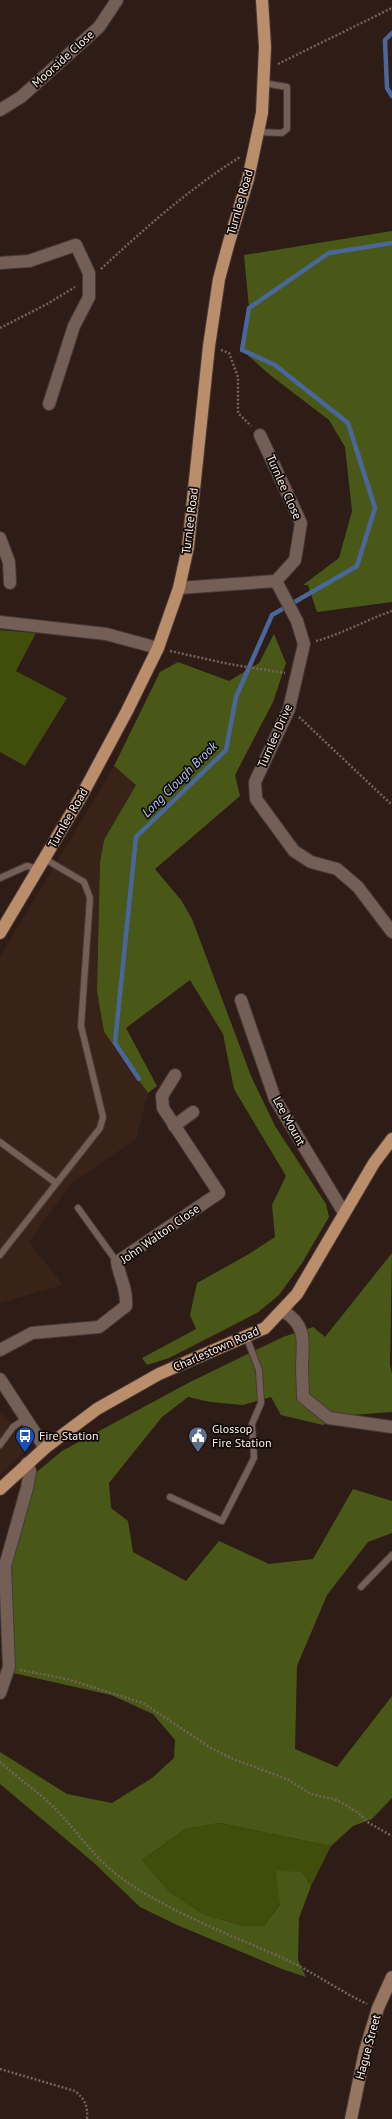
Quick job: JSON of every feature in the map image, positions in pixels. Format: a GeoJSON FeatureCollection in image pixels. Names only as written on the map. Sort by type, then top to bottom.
{"type":"FeatureCollection","features":[{"type":"Feature","properties":{"kind":"main road","name":"Turnlee Road"},"geometry":{"type":"LineString","coordinates":[[0,933],[42,864],[127,711],[158,648],[179,588],[188,547],[209,346],[219,279],[228,242],[248,179],[262,113],[265,47],[262,0]]}},
{"type":"Feature","properties":{"kind":"main road","name":"Charlestown Road"},"geometry":{"type":"LineString","coordinates":[[0,1489],[27,1462],[97,1409],[159,1374],[264,1328],[283,1311],[297,1294],[374,1163],[392,1139]]}},
{"type":"Feature","properties":{"kind":"street","name":"Moorside Close"},"geometry":{"type":"LineString","coordinates":[[0,110],[21,97],[98,27],[117,0]]}},
{"type":"Feature","properties":{"kind":"street"},"geometry":{"type":"LineString","coordinates":[[0,263],[29,261],[76,245],[81,253],[90,277],[89,297],[74,326],[49,404]]}},
{"type":"Feature","properties":{"kind":"street","name":"Turnlee Close"},"geometry":{"type":"LineString","coordinates":[[260,435],[301,523],[295,560],[276,581]]}},
{"type":"Feature","properties":{"kind":"street"},"geometry":{"type":"LineString","coordinates":[[0,538],[9,562],[10,583]]}},
{"type":"Feature","properties":{"kind":"street"},"geometry":{"type":"LineString","coordinates":[[179,588],[276,581]]}},
{"type":"Feature","properties":{"kind":"street","name":"Turnlee Drive"},"geometry":{"type":"LineString","coordinates":[[276,581],[297,621],[304,644],[298,675],[289,708],[255,782],[256,799],[294,851],[311,862],[337,869],[358,888],[392,932]]}},
{"type":"Feature","properties":{"kind":"street"},"geometry":{"type":"LineString","coordinates":[[0,622],[106,634],[158,648]]}},
{"type":"Feature","properties":{"kind":"street","name":"Lee Mount"},"geometry":{"type":"LineString","coordinates":[[241,1000],[275,1099],[344,1212]]}},
{"type":"Feature","properties":{"kind":"street","name":"John Walton Close"},"geometry":{"type":"LineString","coordinates":[[0,1350],[32,1333],[99,1327],[126,1306],[127,1291],[120,1276],[117,1262],[219,1193],[163,1108],[162,1096],[175,1075]]}},
{"type":"Feature","properties":{"kind":"street"},"geometry":{"type":"LineString","coordinates":[[174,1126],[193,1112]]}},
{"type":"Feature","properties":{"kind":"street"},"geometry":{"type":"LineString","coordinates":[[283,1311],[297,1322],[304,1338],[302,1367],[303,1397],[328,1418],[392,1427]]}},
{"type":"Feature","properties":{"kind":"street"},"geometry":{"type":"LineString","coordinates":[[0,1379],[45,1448]]}},
{"type":"Feature","properties":{"kind":"street"},"geometry":{"type":"LineString","coordinates":[[0,1693],[9,1667],[5,1566],[27,1488],[30,1471],[27,1462]]}},
{"type":"Feature","properties":{"kind":"street","name":"Hague Street"},"geometry":{"type":"LineString","coordinates":[[351,2119],[365,2051],[378,2008],[392,1977]]}},
{"type":"Feature","properties":{"kind":"lane"},"geometry":{"type":"LineString","coordinates":[[258,132],[282,133],[287,130],[287,87],[264,77]]}},
{"type":"Feature","properties":{"kind":"lane"},"geometry":{"type":"LineString","coordinates":[[0,878],[27,866],[42,864],[84,882],[90,898],[81,1026],[103,1117],[100,1128],[0,1254]]}},
{"type":"Feature","properties":{"kind":"lane"},"geometry":{"type":"LineString","coordinates":[[0,1142],[56,1183]]}},
{"type":"Feature","properties":{"kind":"lane"},"geometry":{"type":"LineString","coordinates":[[78,1208],[117,1262]]}},
{"type":"Feature","properties":{"kind":"lane"},"geometry":{"type":"LineString","coordinates":[[170,1497],[222,1521],[254,1458],[252,1424],[261,1403],[259,1370],[246,1336]]}},
{"type":"Feature","properties":{"kind":"lane"},"geometry":{"type":"LineString","coordinates":[[0,1445],[13,1427],[25,1419]]}},
{"type":"Feature","properties":{"kind":"lane"},"geometry":{"type":"LineString","coordinates":[[361,1586],[392,1555]]}},
{"type":"Feature","properties":{"kind":"path"},"geometry":{"type":"LineString","coordinates":[[264,77],[392,8]]}},
{"type":"Feature","properties":{"kind":"path"},"geometry":{"type":"LineString","coordinates":[[0,328],[47,304],[90,277],[188,192],[255,147]]}},
{"type":"Feature","properties":{"kind":"path"},"geometry":{"type":"LineString","coordinates":[[209,346],[229,353],[238,377],[238,413],[260,435]]}},
{"type":"Feature","properties":{"kind":"path"},"geometry":{"type":"LineString","coordinates":[[304,644],[333,636],[363,621],[392,611]]}},
{"type":"Feature","properties":{"kind":"path"},"geometry":{"type":"LineString","coordinates":[[158,648],[239,666],[298,675]]}},
{"type":"Feature","properties":{"kind":"path"},"geometry":{"type":"LineString","coordinates":[[289,708],[392,805]]}},
{"type":"Feature","properties":{"kind":"path"},"geometry":{"type":"LineString","coordinates":[[9,1667],[82,1683],[143,1703],[211,1748],[233,1759],[287,1780],[312,1794],[336,1800],[357,1812],[369,1823],[392,1836]]}},
{"type":"Feature","properties":{"kind":"path"},"geometry":{"type":"LineString","coordinates":[[0,1762],[47,1801],[98,1858],[119,1877],[147,1895],[209,1928],[310,1972],[344,1993],[378,2008]]}},
{"type":"Feature","properties":{"kind":"path"},"geometry":{"type":"LineString","coordinates":[[0,2068],[75,2091],[83,2097],[88,2108],[87,2119]]}},
{"type":"Feature","properties":{"kind":"shaded area"},"geometry":{"type":"Polygon","coordinates":[[[114,766],[136,785],[104,840],[100,862],[97,991],[104,1032],[148,1093],[136,1139],[71,1184],[29,1242],[63,1285],[0,1303],[0,956],[114,766]]]}},
{"type":"Feature","properties":{"kind":"shaded area"},"geometry":{"type":"Polygon","coordinates":[[[0,1412],[22,1434],[26,1450],[0,1475],[0,1412]]]}},
{"type":"Feature","properties":{"kind":"green space"},"geometry":{"type":"Polygon","coordinates":[[[392,231],[392,602],[317,612],[308,585],[303,585],[339,558],[352,511],[345,447],[329,420],[270,375],[242,350],[249,308],[244,255],[392,231]]]}},
{"type":"Feature","properties":{"kind":"green space"},"geometry":{"type":"Polygon","coordinates":[[[0,630],[36,633],[16,671],[67,698],[25,766],[0,752],[0,630]]]}},
{"type":"Feature","properties":{"kind":"green space"},"geometry":{"type":"Polygon","coordinates":[[[274,634],[286,663],[273,702],[235,775],[240,796],[155,869],[181,900],[192,919],[251,1076],[275,1126],[326,1204],[329,1217],[302,1263],[279,1295],[257,1313],[169,1358],[147,1365],[142,1358],[196,1329],[190,1315],[197,1283],[249,1254],[275,1237],[272,1205],[286,1176],[234,1089],[223,1034],[190,980],[126,1028],[157,1086],[148,1093],[104,1032],[97,991],[100,862],[104,840],[136,785],[114,766],[160,672],[178,662],[229,681],[259,663],[274,634]]]}},
{"type":"Feature","properties":{"kind":"green space"},"geometry":{"type":"Polygon","coordinates":[[[392,1253],[390,1365],[392,1374],[392,1412],[352,1415],[323,1425],[281,1415],[271,1397],[243,1405],[210,1402],[188,1397],[162,1417],[109,1483],[111,1508],[128,1521],[133,1552],[186,1581],[219,1541],[269,1564],[313,1559],[353,1489],[392,1501],[392,1533],[368,1542],[327,1595],[297,1666],[295,1749],[337,1767],[392,1696],[392,1798],[372,1819],[353,1826],[331,1846],[219,1823],[185,1829],[142,1860],[170,1892],[203,1914],[243,1926],[264,1926],[280,1904],[276,1871],[302,1872],[311,1886],[299,1918],[298,1960],[306,1977],[282,1969],[177,1925],[140,1907],[93,1862],[0,1784],[0,1752],[67,1794],[112,1803],[152,1778],[174,1758],[175,1740],[153,1714],[111,1695],[13,1673],[9,1645],[11,1560],[33,1475],[62,1451],[190,1382],[283,1337],[313,1327],[325,1337],[392,1253]]]}},
{"type":"Feature","properties":{"kind":"green space"},"geometry":{"type":"Polygon","coordinates":[[[219,1823],[331,1846],[311,1886],[302,1872],[264,1926],[243,1926],[203,1914],[170,1892],[142,1860],[185,1829],[219,1823]]]}},
{"type":"Feature","properties":{"kind":"waterway","name":"Long Clough Brook"},"geometry":{"type":"LineString","coordinates":[[392,33],[385,40],[387,88],[392,96]]}},
{"type":"Feature","properties":{"kind":"waterway","name":"Long Clough Brook"},"geometry":{"type":"LineString","coordinates":[[139,1079],[115,1043],[136,837],[226,750],[236,697],[272,615],[357,566],[375,508],[348,423],[275,365],[242,350],[249,308],[329,253],[392,243]]}},
{"type":"Feature","properties":{"kind":"place","name":"Fire Station"},"geometry":{"type":"Point","coordinates":[25,1453]}},
{"type":"Feature","properties":{"kind":"place","name":"Glossop Fire Station"},"geometry":{"type":"Point","coordinates":[198,1453]}}]}
